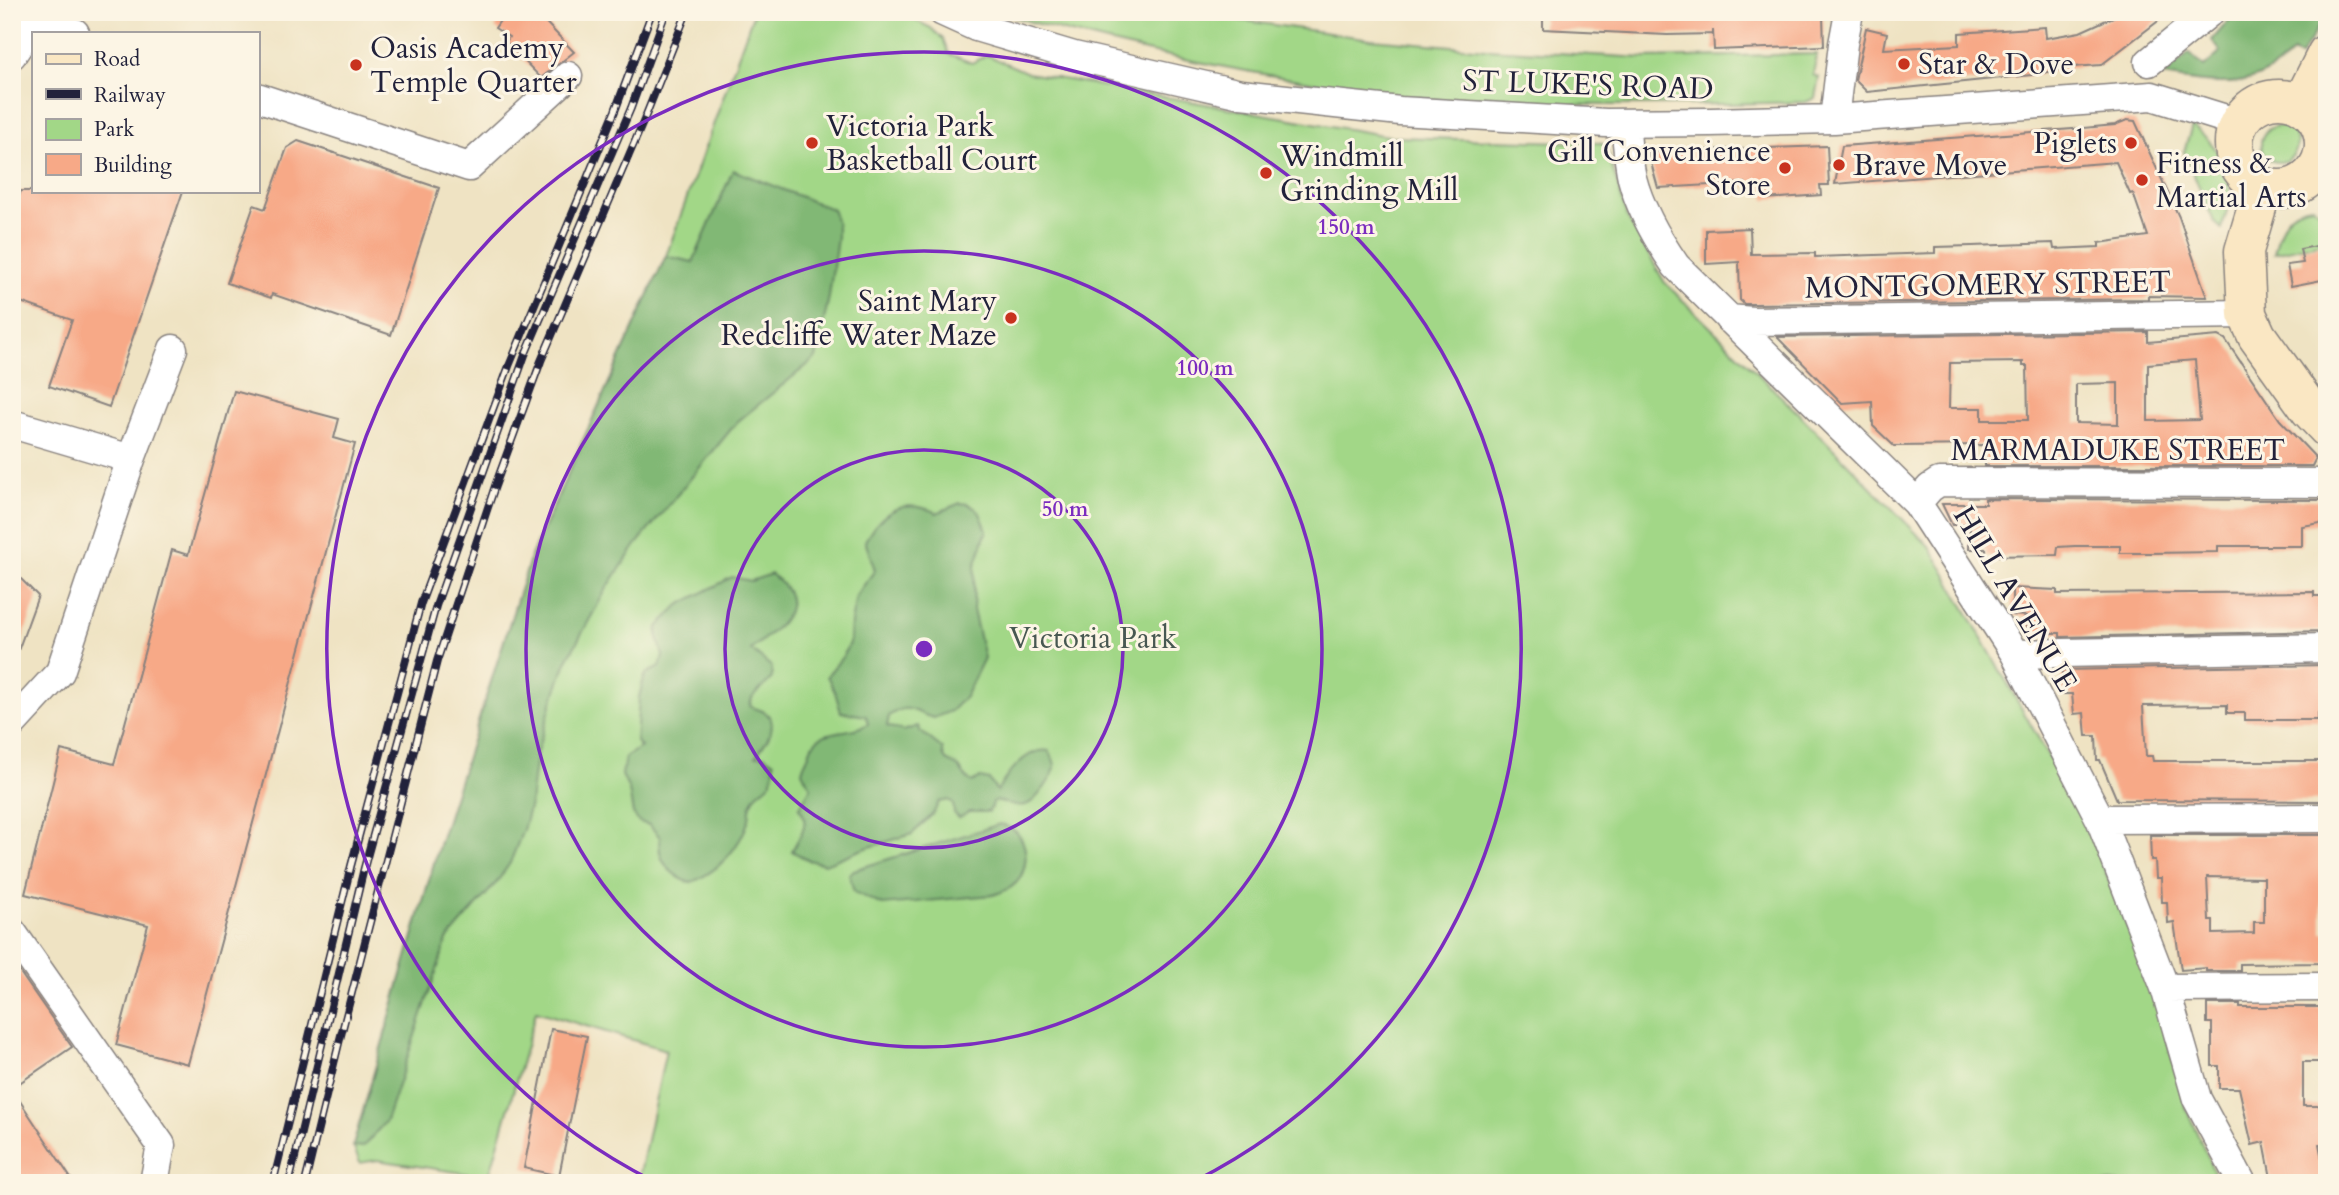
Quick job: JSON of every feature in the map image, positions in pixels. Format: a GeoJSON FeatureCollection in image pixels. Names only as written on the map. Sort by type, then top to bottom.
{"type":"FeatureCollection","features":[{"type":"Feature","properties":{"kind":"street","name":"ST LUKE'S ROAD"},"geometry":{"type":"LineString","coordinates":[[943,12],[976,27],[1074,56],[1241,94],[1400,111],[1625,124],[1834,119],[2152,96],[2182,103],[2239,123]]}},
{"type":"Feature","properties":{"kind":"street"},"geometry":{"type":"LineString","coordinates":[[1834,119],[1849,12]]}},
{"type":"Feature","properties":{"kind":"street"},"geometry":{"type":"LineString","coordinates":[[2149,62],[2210,12]]}},
{"type":"Feature","properties":{"kind":"street"},"geometry":{"type":"LineString","coordinates":[[12,55],[21,25],[74,26]]}},
{"type":"Feature","properties":{"kind":"street"},"geometry":{"type":"LineString","coordinates":[[2301,104],[2327,53]]}},
{"type":"Feature","properties":{"kind":"street"},"geometry":{"type":"LineString","coordinates":[[259,98],[469,167],[568,76]]}},
{"type":"Feature","properties":{"kind":"street"},"geometry":{"type":"LineString","coordinates":[[2284,99],[2301,104],[2313,114],[2323,132],[2320,177],[2281,189],[2263,187],[2250,179],[2238,163],[2234,148],[2239,123],[2249,111],[2268,100],[2284,99]]}},
{"type":"Feature","properties":{"kind":"street","name":"HILL AVENUE"},"geometry":{"type":"LineString","coordinates":[[1625,124],[1632,177],[1646,214],[1676,266],[1917,503],[2015,654],[2100,819],[2165,988],[2197,1099],[2242,1183]]}},
{"type":"Feature","properties":{"kind":"street"},"geometry":{"type":"LineString","coordinates":[[2263,187],[2244,251],[2247,314],[2258,336],[2310,410],[2327,428]]}},
{"type":"Feature","properties":{"kind":"street","name":"MONTGOMERY STREET"},"geometry":{"type":"LineString","coordinates":[[1729,319],[1753,321],[2247,314]]}},
{"type":"Feature","properties":{"kind":"street"},"geometry":{"type":"LineString","coordinates":[[12,724],[60,672],[131,459],[173,349]]}},
{"type":"Feature","properties":{"kind":"street"},"geometry":{"type":"LineString","coordinates":[[12,424],[131,459]]}},
{"type":"Feature","properties":{"kind":"street","name":"MARMADUKE STREET"},"geometry":{"type":"LineString","coordinates":[[1917,503],[1939,482],[2327,483]]}},
{"type":"Feature","properties":{"kind":"street"},"geometry":{"type":"LineString","coordinates":[[2015,654],[2327,648]]}},
{"type":"Feature","properties":{"kind":"street"},"geometry":{"type":"LineString","coordinates":[[2100,819],[2327,818]]}},
{"type":"Feature","properties":{"kind":"street"},"geometry":{"type":"LineString","coordinates":[[12,932],[161,1145],[155,1183]]}},
{"type":"Feature","properties":{"kind":"street"},"geometry":{"type":"LineString","coordinates":[[2165,988],[2327,987]]}},
{"type":"Feature","properties":{"kind":"green space","name":"Victoria Park"},"geometry":{"type":"Polygon","coordinates":[[[754,12],[899,12],[931,28],[943,39],[949,54],[972,63],[987,55],[1028,73],[1394,137],[1600,143],[1606,146],[1627,217],[1665,283],[1931,548],[2084,819],[2154,992],[2186,1108],[2219,1183],[638,1183],[666,1050],[536,1011],[489,1177],[377,1160],[360,1163],[353,1146],[440,842],[531,556],[666,256],[754,12]]]}},
{"type":"Feature","properties":{"kind":"green space"},"geometry":{"type":"Polygon","coordinates":[[[998,12],[1184,12],[1371,39],[1644,58],[1817,54],[1813,75],[1819,77],[1815,98],[1806,102],[1601,105],[1455,101],[1342,87],[1185,59],[1110,43],[998,12]]]}},
{"type":"Feature","properties":{"kind":"green space"},"geometry":{"type":"Polygon","coordinates":[[[2236,12],[2327,12],[2300,57],[2293,52],[2263,75],[2232,83],[2199,82],[2163,76],[2189,53],[2204,67],[2221,52],[2212,40],[2236,12]]]}},
{"type":"Feature","properties":{"kind":"green space"},"geometry":{"type":"Polygon","coordinates":[[[2192,126],[2214,147],[2228,176],[2230,196],[2222,229],[2214,222],[2184,152],[2192,126]]]}},
{"type":"Feature","properties":{"kind":"green space"},"geometry":{"type":"Polygon","coordinates":[[[2279,126],[2292,131],[2297,144],[2292,157],[2279,162],[2266,157],[2261,144],[2266,131],[2279,126]]]}},
{"type":"Feature","properties":{"kind":"green space"},"geometry":{"type":"Polygon","coordinates":[[[733,170],[832,209],[837,223],[837,238],[829,297],[816,358],[737,422],[636,545],[607,588],[566,662],[536,755],[530,804],[510,863],[447,940],[386,1121],[363,1147],[353,1146],[440,842],[531,556],[666,256],[693,262],[733,170]]]}},
{"type":"Feature","properties":{"kind":"green space"},"geometry":{"type":"Polygon","coordinates":[[[2312,206],[2327,215],[2327,241],[2274,253],[2284,222],[2295,211],[2312,206]]]}},
{"type":"Feature","properties":{"kind":"green space"},"geometry":{"type":"Polygon","coordinates":[[[960,503],[968,504],[979,511],[987,530],[975,566],[973,610],[984,658],[965,697],[951,711],[934,718],[902,709],[889,716],[887,726],[903,731],[918,726],[920,731],[943,749],[944,758],[958,766],[968,779],[972,782],[980,778],[989,780],[997,791],[1018,764],[1033,753],[1049,751],[1054,771],[1040,793],[1028,804],[1019,806],[994,801],[989,812],[969,812],[959,818],[949,800],[939,802],[933,814],[912,834],[825,864],[808,860],[792,851],[804,824],[799,808],[811,787],[802,772],[803,766],[814,743],[820,738],[868,724],[866,716],[841,712],[827,676],[843,656],[850,641],[856,596],[875,570],[865,541],[879,522],[895,510],[914,506],[937,513],[960,503]]]}},
{"type":"Feature","properties":{"kind":"green space"},"geometry":{"type":"Polygon","coordinates":[[[771,574],[783,585],[789,596],[790,606],[780,624],[751,650],[772,667],[772,678],[752,698],[750,706],[764,712],[772,723],[769,735],[756,756],[764,755],[774,762],[774,772],[770,783],[755,797],[745,830],[734,849],[719,866],[690,883],[670,871],[660,853],[660,837],[649,825],[639,822],[633,814],[629,790],[622,775],[625,757],[641,747],[636,742],[639,697],[644,678],[647,673],[660,667],[663,656],[657,634],[658,627],[679,605],[732,577],[751,581],[771,574]]]}},
{"type":"Feature","properties":{"kind":"green space"},"geometry":{"type":"Polygon","coordinates":[[[1000,824],[1016,832],[1024,845],[1025,853],[1021,876],[1006,890],[993,895],[882,905],[854,892],[849,874],[854,870],[1000,824]]]}},
{"type":"Feature","properties":{"kind":"building"},"geometry":{"type":"Polygon","coordinates":[[[506,12],[536,12],[574,52],[541,78],[506,42],[509,37],[495,28],[506,12]]]}},
{"type":"Feature","properties":{"kind":"building"},"geometry":{"type":"Polygon","coordinates":[[[1543,12],[1713,12],[1713,20],[1823,16],[1824,46],[1714,50],[1713,30],[1713,34],[1667,35],[1543,29],[1543,12]]]}},
{"type":"Feature","properties":{"kind":"building"},"geometry":{"type":"Polygon","coordinates":[[[2124,12],[2170,12],[2101,65],[1867,92],[1855,80],[1866,28],[1887,33],[1884,49],[1959,45],[1959,33],[2045,27],[2046,38],[2080,32],[2124,12]]]}},
{"type":"Feature","properties":{"kind":"building"},"geometry":{"type":"Polygon","coordinates":[[[2127,120],[2135,121],[2179,217],[2207,297],[1744,304],[1740,300],[1739,262],[1706,264],[1706,230],[1750,228],[1751,254],[1815,253],[1815,257],[1935,253],[1935,247],[2053,243],[2054,249],[2099,247],[2099,243],[2148,236],[2133,193],[2130,194],[2116,162],[1835,184],[1842,146],[2073,129],[2115,125],[2127,120]]]}},
{"type":"Feature","properties":{"kind":"building"},"geometry":{"type":"Polygon","coordinates":[[[298,141],[439,188],[391,335],[272,294],[271,298],[227,283],[254,205],[265,209],[287,148],[298,141]]]}},
{"type":"Feature","properties":{"kind":"building"},"geometry":{"type":"Polygon","coordinates":[[[1827,146],[1829,185],[1820,185],[1821,195],[1765,199],[1764,187],[1745,187],[1745,183],[1658,188],[1648,152],[1827,146]]]}},
{"type":"Feature","properties":{"kind":"building"},"geometry":{"type":"Polygon","coordinates":[[[21,191],[183,192],[109,407],[49,386],[72,320],[12,299],[12,194],[19,196],[21,191]]]}},
{"type":"Feature","properties":{"kind":"building"},"geometry":{"type":"Polygon","coordinates":[[[2327,244],[2327,279],[2291,286],[2287,265],[2303,263],[2300,249],[2327,244]]]}},
{"type":"Feature","properties":{"kind":"building"},"geometry":{"type":"Polygon","coordinates":[[[2148,332],[2148,342],[2219,336],[2225,339],[2280,420],[2316,458],[2312,466],[1985,466],[1985,445],[1894,446],[1873,426],[1872,401],[1842,403],[1777,337],[2148,332]],[[2195,360],[2148,364],[2148,421],[2200,420],[2195,360]],[[2023,362],[1950,363],[1949,408],[1982,408],[1982,420],[2028,420],[2027,366],[2023,366],[2023,362]],[[2118,383],[2076,384],[2076,423],[2118,424],[2118,383]]]}},
{"type":"Feature","properties":{"kind":"building"},"geometry":{"type":"Polygon","coordinates":[[[234,391],[339,419],[334,438],[355,444],[188,1064],[116,1045],[148,925],[25,894],[61,750],[114,764],[172,550],[188,555],[234,391]]]}},
{"type":"Feature","properties":{"kind":"building"},"geometry":{"type":"Polygon","coordinates":[[[1985,499],[2327,500],[2327,522],[2302,526],[2302,546],[2218,546],[2218,552],[2120,553],[2120,546],[2075,546],[2058,547],[2057,555],[1986,556],[1986,549],[1969,549],[1970,525],[1952,525],[1942,504],[1985,504],[1985,499]]]}},
{"type":"Feature","properties":{"kind":"building"},"geometry":{"type":"Polygon","coordinates":[[[12,570],[38,596],[15,659],[12,659],[12,570]]]}},
{"type":"Feature","properties":{"kind":"building"},"geometry":{"type":"Polygon","coordinates":[[[2012,588],[2057,590],[2057,594],[2314,592],[2314,596],[2327,596],[2327,631],[2060,637],[2060,633],[2026,633],[2027,616],[2012,615],[2012,588]]]}},
{"type":"Feature","properties":{"kind":"building"},"geometry":{"type":"Polygon","coordinates":[[[2327,665],[2327,713],[2318,713],[2318,720],[2245,720],[2245,713],[2227,713],[2227,705],[2143,706],[2146,756],[2152,756],[2153,761],[2327,761],[2327,801],[2117,800],[2100,760],[2097,760],[2096,736],[2086,736],[2084,713],[2074,714],[2072,694],[2064,694],[2062,670],[2327,665]]]}},
{"type":"Feature","properties":{"kind":"building"},"geometry":{"type":"Polygon","coordinates":[[[2150,835],[2327,835],[2327,892],[2322,892],[2322,933],[2327,933],[2327,963],[2240,964],[2240,971],[2206,971],[2206,968],[2181,970],[2174,922],[2168,923],[2167,902],[2162,902],[2161,878],[2156,878],[2155,860],[2151,860],[2150,835]],[[2207,877],[2209,920],[2213,920],[2213,934],[2254,933],[2254,922],[2264,922],[2264,878],[2207,877]]]}},
{"type":"Feature","properties":{"kind":"building"},"geometry":{"type":"Polygon","coordinates":[[[12,961],[72,1047],[12,1088],[12,961]]]}},
{"type":"Feature","properties":{"kind":"building"},"geometry":{"type":"Polygon","coordinates":[[[2207,1004],[2240,1004],[2240,1007],[2327,1007],[2327,1062],[2303,1062],[2303,1106],[2327,1106],[2327,1143],[2319,1144],[2327,1183],[2272,1183],[2264,1142],[2252,1145],[2239,1088],[2219,1088],[2219,1066],[2212,1066],[2212,1023],[2207,1023],[2207,1004]]]}},
{"type":"Feature","properties":{"kind":"building"},"geometry":{"type":"Polygon","coordinates":[[[551,1029],[587,1036],[559,1176],[524,1168],[551,1029]]]}},
{"type":"Feature","properties":{"kind":"building"},"geometry":{"type":"Polygon","coordinates":[[[12,1089],[74,1183],[12,1183],[12,1089]]]}},
{"type":"Feature","properties":{"kind":"railway"},"geometry":{"type":"LineString","coordinates":[[273,1183],[351,866],[421,603],[509,366],[615,111],[652,12]]}},
{"type":"Feature","properties":{"kind":"railway"},"geometry":{"type":"LineString","coordinates":[[289,1183],[364,868],[436,606],[525,355],[631,108],[666,12]]}},
{"type":"Feature","properties":{"kind":"railway"},"geometry":{"type":"LineString","coordinates":[[305,1183],[437,661],[495,486],[541,361],[687,12]]}},
{"type":"Feature","properties":{"kind":"place","name":"Star & Dove"},"geometry":{"type":"Point","coordinates":[1904,64]}},
{"type":"Feature","properties":{"kind":"place","name":"Oasis Academy Temple Quarter"},"geometry":{"type":"Point","coordinates":[356,65]}},
{"type":"Feature","properties":{"kind":"place","name":"Victoria Park Basketball Court"},"geometry":{"type":"Point","coordinates":[812,143]}},
{"type":"Feature","properties":{"kind":"place","name":"Piglets"},"geometry":{"type":"Point","coordinates":[2131,143]}},
{"type":"Feature","properties":{"kind":"place","name":"Brave Move"},"geometry":{"type":"Point","coordinates":[1839,165]}},
{"type":"Feature","properties":{"kind":"place","name":"Gill Convenience Store"},"geometry":{"type":"Point","coordinates":[1785,168]}},
{"type":"Feature","properties":{"kind":"place","name":"Windmill Grinding Mill"},"geometry":{"type":"Point","coordinates":[1266,173]}},
{"type":"Feature","properties":{"kind":"place","name":"Fitness & Martial Arts"},"geometry":{"type":"Point","coordinates":[2142,180]}},
{"type":"Feature","properties":{"kind":"place","name":"Saint Mary Redcliffe Water Maze"},"geometry":{"type":"Point","coordinates":[1011,318]}}]}
